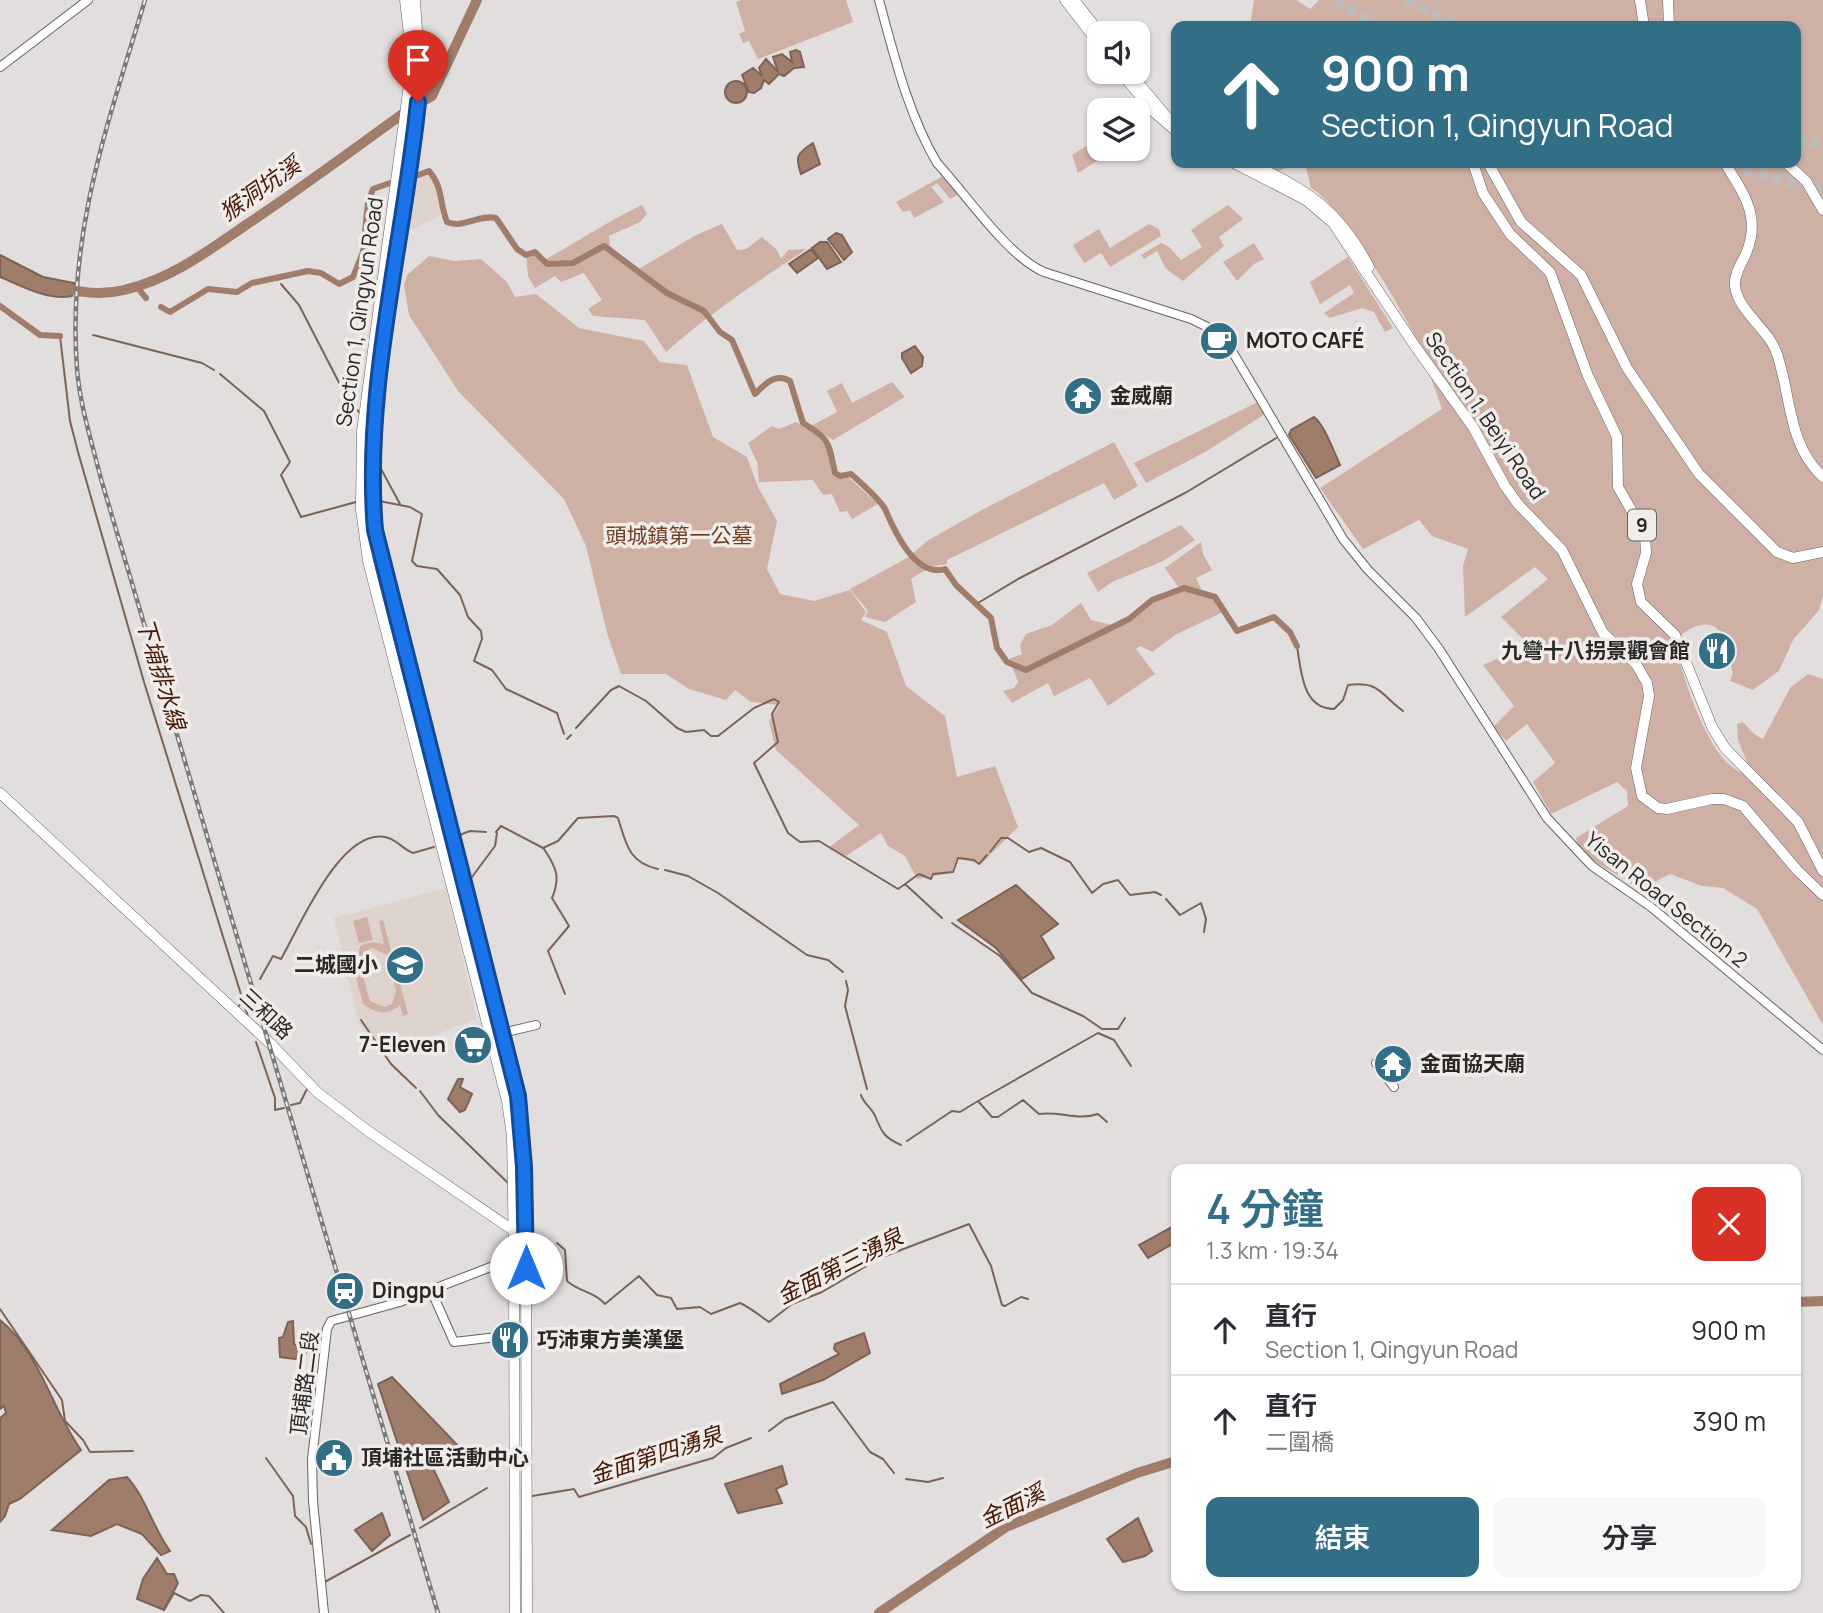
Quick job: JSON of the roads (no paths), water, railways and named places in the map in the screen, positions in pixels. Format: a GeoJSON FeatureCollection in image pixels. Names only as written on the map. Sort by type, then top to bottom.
{"type":"FeatureCollection","features":[{"type":"Feature","properties":{"kind":"main road","name":"Section 1, Qingyun Road"},"geometry":{"type":"LineString","coordinates":[[405,0],[410,43],[409,85],[362,427],[361,509],[368,561],[475,965]]}},
{"type":"Feature","properties":{"kind":"main road","name":"Section 1, Qingyun Road"},"geometry":{"type":"LineString","coordinates":[[415,0],[419,25],[420,76],[378,399],[373,508],[391,603],[475,965]]}},
{"type":"Feature","properties":{"kind":"main road"},"geometry":{"type":"LineString","coordinates":[[1065,0],[1087,28]]}},
{"type":"Feature","properties":{"kind":"main road"},"geometry":{"type":"LineString","coordinates":[[1074,0],[1091,21]]}},
{"type":"Feature","properties":{"kind":"main road"},"geometry":{"type":"LineString","coordinates":[[1640,0],[1643,21]]}},
{"type":"Feature","properties":{"kind":"main road"},"geometry":{"type":"LineString","coordinates":[[1668,0],[1669,21]]}},
{"type":"Feature","properties":{"kind":"main road"},"geometry":{"type":"LineString","coordinates":[[1130,84],[1154,112],[1171,127]]}},
{"type":"Feature","properties":{"kind":"main road"},"geometry":{"type":"LineString","coordinates":[[1140,84],[1171,118]]}},
{"type":"Feature","properties":{"kind":"main road","name":"Section 1, Beiyi Road"},"geometry":{"type":"LineString","coordinates":[[1243,168],[1317,208],[1333,223],[1383,300],[1473,427],[1518,504],[1562,550],[1591,616],[1603,633],[1636,664],[1647,684],[1648,709],[1636,768],[1642,796],[1658,808],[1667,809],[1712,799],[1724,799],[1743,806],[1797,870],[1823,895]]}},
{"type":"Feature","properties":{"kind":"main road","name":"Section 1, Beiyi Road"},"geometry":{"type":"LineString","coordinates":[[1260,168],[1311,195],[1334,215],[1363,257],[1383,300]]}},
{"type":"Feature","properties":{"kind":"main road","name":"9"},"geometry":{"type":"LineString","coordinates":[[1475,168],[1483,193],[1510,234],[1550,272],[1588,376],[1617,437],[1618,487],[1645,534],[1646,553],[1637,584],[1641,602],[1675,635],[1712,727],[1725,748],[1798,822],[1823,871]]}},
{"type":"Feature","properties":{"kind":"main road"},"geometry":{"type":"LineString","coordinates":[[1491,168],[1521,222],[1581,275],[1627,368],[1699,474],[1777,552],[1793,558],[1823,552]]}},
{"type":"Feature","properties":{"kind":"main road"},"geometry":{"type":"LineString","coordinates":[[1728,168],[1748,204],[1754,230],[1737,273],[1737,293],[1774,345],[1794,429],[1810,463],[1823,477]]}},
{"type":"Feature","properties":{"kind":"main road"},"geometry":{"type":"LineString","coordinates":[[1792,168],[1806,181],[1823,210]]}},
{"type":"Feature","properties":{"kind":"main road","name":"三和路"},"geometry":{"type":"LineString","coordinates":[[0,793],[272,1045],[317,1092],[368,1131],[526,1239]]}},
{"type":"Feature","properties":{"kind":"main road"},"geometry":{"type":"LineString","coordinates":[[475,965],[502,1033],[522,1119],[526,1239],[527,1613]]}},
{"type":"Feature","properties":{"kind":"main road"},"geometry":{"type":"LineString","coordinates":[[475,965],[507,1101],[512,1136],[515,1613]]}},
{"type":"Feature","properties":{"kind":"street"},"geometry":{"type":"LineString","coordinates":[[0,67],[88,0]]}},
{"type":"Feature","properties":{"kind":"street","name":"Yisan Road Section 2"},"geometry":{"type":"LineString","coordinates":[[879,0],[917,124],[928,148],[1014,252],[1031,266],[1044,272],[1191,319],[1222,334],[1343,539],[1368,570],[1416,618],[1547,818],[1573,850],[1651,906],[1823,1050]]}},
{"type":"Feature","properties":{"kind":"street"},"geometry":{"type":"LineString","coordinates":[[502,1033],[536,1025]]}},
{"type":"Feature","properties":{"kind":"street"},"geometry":{"type":"LineString","coordinates":[[1376,1063],[1394,1087]]}},
{"type":"Feature","properties":{"kind":"street","name":"頂埔路二段"},"geometry":{"type":"LineString","coordinates":[[324,1613],[313,1502],[312,1460],[327,1329],[331,1321],[358,1316],[526,1253]]}},
{"type":"Feature","properties":{"kind":"street"},"geometry":{"type":"LineString","coordinates":[[431,1290],[454,1342],[514,1335]]}},
{"type":"Feature","properties":{"kind":"waterway","name":"猴洞坑溪"},"geometry":{"type":"LineString","coordinates":[[61,287],[84,292],[116,292],[158,279],[218,245],[412,107],[432,96],[477,0]]}},
{"type":"Feature","properties":{"kind":"waterway"},"geometry":{"type":"LineString","coordinates":[[413,177],[429,171],[439,189],[447,222],[459,224],[496,218],[517,249],[526,255],[535,252],[547,264],[573,263],[604,246],[667,293],[704,311],[720,332],[732,340],[755,394],[775,379],[790,381],[803,423],[824,438],[835,473],[840,476],[851,474],[859,481],[883,506],[900,540],[915,560],[934,570],[945,569],[956,585],[991,618],[997,648],[1007,662],[1026,670],[1129,619],[1152,600],[1184,588],[1215,597],[1237,631],[1274,617],[1290,632],[1297,646]]}},
{"type":"Feature","properties":{"kind":"waterway"},"geometry":{"type":"LineString","coordinates":[[161,307],[170,312],[208,289],[237,292],[252,283],[308,271],[321,273],[339,284],[353,277],[363,252],[368,202],[373,189],[390,183]]}},
{"type":"Feature","properties":{"kind":"waterway"},"geometry":{"type":"LineString","coordinates":[[275,277],[278,280]]}},
{"type":"Feature","properties":{"kind":"waterway"},"geometry":{"type":"LineString","coordinates":[[281,284],[299,305],[348,400],[359,412]]}},
{"type":"Feature","properties":{"kind":"waterway"},"geometry":{"type":"LineString","coordinates":[[137,287],[146,298]]}},
{"type":"Feature","properties":{"kind":"waterway"},"geometry":{"type":"LineString","coordinates":[[0,306],[40,335],[60,336]]}},
{"type":"Feature","properties":{"kind":"waterway"},"geometry":{"type":"LineString","coordinates":[[93,335],[202,363],[214,370]]}},
{"type":"Feature","properties":{"kind":"waterway","name":"下埔排水線"},"geometry":{"type":"LineString","coordinates":[[60,336],[70,421],[78,452],[144,682],[248,1017]]}},
{"type":"Feature","properties":{"kind":"waterway"},"geometry":{"type":"LineString","coordinates":[[220,374],[264,411],[290,462],[281,475],[301,517],[356,502]]}},
{"type":"Feature","properties":{"kind":"waterway"},"geometry":{"type":"LineString","coordinates":[[978,603],[1018,579],[1185,493],[1278,437]]}},
{"type":"Feature","properties":{"kind":"waterway"},"geometry":{"type":"LineString","coordinates":[[381,451],[380,467],[400,504]]}},
{"type":"Feature","properties":{"kind":"waterway"},"geometry":{"type":"LineString","coordinates":[[379,501],[410,507],[422,514],[412,561],[417,566],[437,569],[460,595],[468,617],[481,631],[482,639],[474,661],[492,670],[506,689],[557,713],[564,734]]}},
{"type":"Feature","properties":{"kind":"waterway"},"geometry":{"type":"LineString","coordinates":[[1297,646],[1305,686],[1315,703],[1334,709],[1343,700],[1348,685],[1359,684],[1379,690],[1403,711]]}},
{"type":"Feature","properties":{"kind":"waterway"},"geometry":{"type":"LineString","coordinates":[[576,728],[611,690],[619,686],[646,701],[677,728],[686,732],[704,730],[711,736],[718,736],[754,708],[774,699],[779,702],[772,714],[778,742],[754,763],[788,833],[800,842],[819,841],[898,889],[919,874],[931,879],[933,874],[953,872],[958,858],[974,860],[979,864],[987,855]]}},
{"type":"Feature","properties":{"kind":"waterway"},"geometry":{"type":"LineString","coordinates":[[567,739],[571,735]]}},
{"type":"Feature","properties":{"kind":"waterway"},"geometry":{"type":"LineString","coordinates":[[496,832],[501,826],[543,848],[558,841],[578,818],[614,816],[618,818],[630,851],[641,862],[658,869]]}},
{"type":"Feature","properties":{"kind":"waterway"},"geometry":{"type":"LineString","coordinates":[[457,836],[470,831],[486,832]]}},
{"type":"Feature","properties":{"kind":"waterway"},"geometry":{"type":"LineString","coordinates":[[469,881],[495,846],[497,833]]}},
{"type":"Feature","properties":{"kind":"waterway"},"geometry":{"type":"LineString","coordinates":[[260,979],[273,956],[281,959],[323,883],[352,848],[368,839],[385,837],[413,853],[434,847]]}},
{"type":"Feature","properties":{"kind":"waterway"},"geometry":{"type":"LineString","coordinates":[[990,852],[1001,838],[1008,838],[1029,852],[1041,848],[1070,862],[1092,893],[1103,884],[1118,880],[1130,895],[1155,892],[1161,895]]}},
{"type":"Feature","properties":{"kind":"waterway"},"geometry":{"type":"LineString","coordinates":[[544,849],[552,861],[557,878],[552,898],[569,926],[548,951],[565,994]]}},
{"type":"Feature","properties":{"kind":"waterway"},"geometry":{"type":"LineString","coordinates":[[665,870],[688,876],[718,893],[807,955],[828,960],[843,972]]}},
{"type":"Feature","properties":{"kind":"waterway"},"geometry":{"type":"LineString","coordinates":[[905,884],[942,918]]}},
{"type":"Feature","properties":{"kind":"waterway"},"geometry":{"type":"LineString","coordinates":[[1166,899],[1180,915],[1201,903],[1206,919],[1204,932]]}},
{"type":"Feature","properties":{"kind":"waterway"},"geometry":{"type":"LineString","coordinates":[[952,923],[1000,956],[1032,993],[1083,1016],[1102,1029],[1118,1029],[1125,1018]]}},
{"type":"Feature","properties":{"kind":"waterway"},"geometry":{"type":"LineString","coordinates":[[846,981],[848,990],[845,1006],[867,1089]]}},
{"type":"Feature","properties":{"kind":"waterway"},"geometry":{"type":"LineString","coordinates":[[238,1007],[242,1002]]}},
{"type":"Feature","properties":{"kind":"waterway","name":"金面第三湧泉"},"geometry":{"type":"LineString","coordinates":[[361,1020],[391,1064],[416,1088]]}},
{"type":"Feature","properties":{"kind":"waterway"},"geometry":{"type":"LineString","coordinates":[[978,1101],[1098,1033],[1114,1040],[1131,1066]]}},
{"type":"Feature","properties":{"kind":"waterway","name":"下埔排水線"},"geometry":{"type":"LineString","coordinates":[[256,1042],[275,1098],[275,1110],[284,1108]]}},
{"type":"Feature","properties":{"kind":"waterway","name":"下埔排水線"},"geometry":{"type":"LineString","coordinates":[[291,1105],[300,1103],[307,1089]]}},
{"type":"Feature","properties":{"kind":"waterway","name":"金面第三湧泉"},"geometry":{"type":"LineString","coordinates":[[420,1091],[438,1115],[508,1183]]}},
{"type":"Feature","properties":{"kind":"waterway"},"geometry":{"type":"LineString","coordinates":[[861,1095],[875,1115],[880,1128],[891,1140],[901,1145]]}},
{"type":"Feature","properties":{"kind":"waterway"},"geometry":{"type":"LineString","coordinates":[[907,1141],[952,1111],[960,1112],[978,1101],[992,1117],[998,1117],[1023,1100],[1039,1114],[1083,1117],[1098,1114],[1107,1122]]}},
{"type":"Feature","properties":{"kind":"waterway","name":"金面第三湧泉"},"geometry":{"type":"LineString","coordinates":[[557,1243],[565,1250],[567,1281],[596,1296],[605,1304],[639,1276],[657,1295],[671,1298],[677,1309],[700,1307],[711,1314],[740,1303],[769,1322],[792,1304],[822,1292],[880,1258],[969,1224],[991,1266],[1002,1305],[1021,1297],[1028,1299]]}},
{"type":"Feature","properties":{"kind":"waterway","name":"金面溪"},"geometry":{"type":"LineString","coordinates":[[1801,1302],[1823,1301]]}},
{"type":"Feature","properties":{"kind":"waterway","name":"金面第四湧泉"},"geometry":{"type":"LineString","coordinates":[[0,1309],[62,1400],[65,1421],[90,1452],[133,1451]]}},
{"type":"Feature","properties":{"kind":"waterway","name":"金面第四湧泉"},"geometry":{"type":"LineString","coordinates":[[769,1431],[785,1419],[833,1402],[870,1452],[883,1459],[894,1473]]}},
{"type":"Feature","properties":{"kind":"waterway","name":"金面第四湧泉"},"geometry":{"type":"LineString","coordinates":[[532,1496],[574,1489],[579,1497],[713,1458],[726,1448],[751,1438]]}},
{"type":"Feature","properties":{"kind":"waterway","name":"金面第四湧泉"},"geometry":{"type":"LineString","coordinates":[[266,1458],[293,1496],[295,1516],[306,1527],[311,1544]]}},
{"type":"Feature","properties":{"kind":"waterway","name":"金面溪"},"geometry":{"type":"LineString","coordinates":[[879,1613],[1006,1527],[1137,1473],[1171,1463]]}},
{"type":"Feature","properties":{"kind":"waterway","name":"金面第四湧泉"},"geometry":{"type":"LineString","coordinates":[[906,1479],[928,1482],[943,1478]]}},
{"type":"Feature","properties":{"kind":"waterway","name":"金面第四湧泉"},"geometry":{"type":"LineString","coordinates":[[420,1528],[487,1488]]}},
{"type":"Feature","properties":{"kind":"waterway","name":"金面第四湧泉"},"geometry":{"type":"LineString","coordinates":[[323,1583],[410,1535]]}},
{"type":"Feature","properties":{"kind":"waterway"},"geometry":{"type":"LineString","coordinates":[[164,1610],[174,1593],[190,1601],[201,1595],[209,1596],[224,1613]]}},
{"type":"Feature","properties":{"kind":"tunnel"},"geometry":{"type":"LineString","coordinates":[[1335,0],[1372,21]]}},
{"type":"Feature","properties":{"kind":"tunnel"},"geometry":{"type":"LineString","coordinates":[[1405,0],[1449,21]]}},
{"type":"Feature","properties":{"kind":"tunnel"},"geometry":{"type":"LineString","coordinates":[[1801,140],[1823,145]]}},
{"type":"Feature","properties":{"kind":"tunnel"},"geometry":{"type":"LineString","coordinates":[[1734,168],[1823,190]]}},
{"type":"Feature","properties":{"kind":"railway"},"geometry":{"type":"LineString","coordinates":[[145,0],[104,137],[84,227],[75,320],[81,397],[101,479],[438,1613]]}},
{"type":"Feature","properties":{"kind":"place","name":"MOTO CAFÉ"},"geometry":{"type":"Point","coordinates":[1219,341]}},
{"type":"Feature","properties":{"kind":"place","name":"金威廟"},"geometry":{"type":"Point","coordinates":[1083,396]}},
{"type":"Feature","properties":{"kind":"place","name":"九彎十八拐景觀會館"},"geometry":{"type":"Point","coordinates":[1717,651]}},
{"type":"Feature","properties":{"kind":"place","name":"二城國小"},"geometry":{"type":"Point","coordinates":[405,965]}},
{"type":"Feature","properties":{"kind":"place","name":"7-Eleven"},"geometry":{"type":"Point","coordinates":[473,1045]}},
{"type":"Feature","properties":{"kind":"place","name":"金面協天廟"},"geometry":{"type":"Point","coordinates":[1393,1064]}},
{"type":"Feature","properties":{"kind":"place","name":"Dingpu"},"geometry":{"type":"Point","coordinates":[345,1291]}},
{"type":"Feature","properties":{"kind":"place","name":"巧沛東方美漢堡"},"geometry":{"type":"Point","coordinates":[510,1340]}},
{"type":"Feature","properties":{"kind":"place","name":"頂埔社區活動中心"},"geometry":{"type":"Point","coordinates":[334,1458]}},
{"type":"Feature","properties":{"kind":"park label","name":"頭城鎮第一公墓"},"geometry":{"type":"Point","coordinates":[679,536]}}]}
